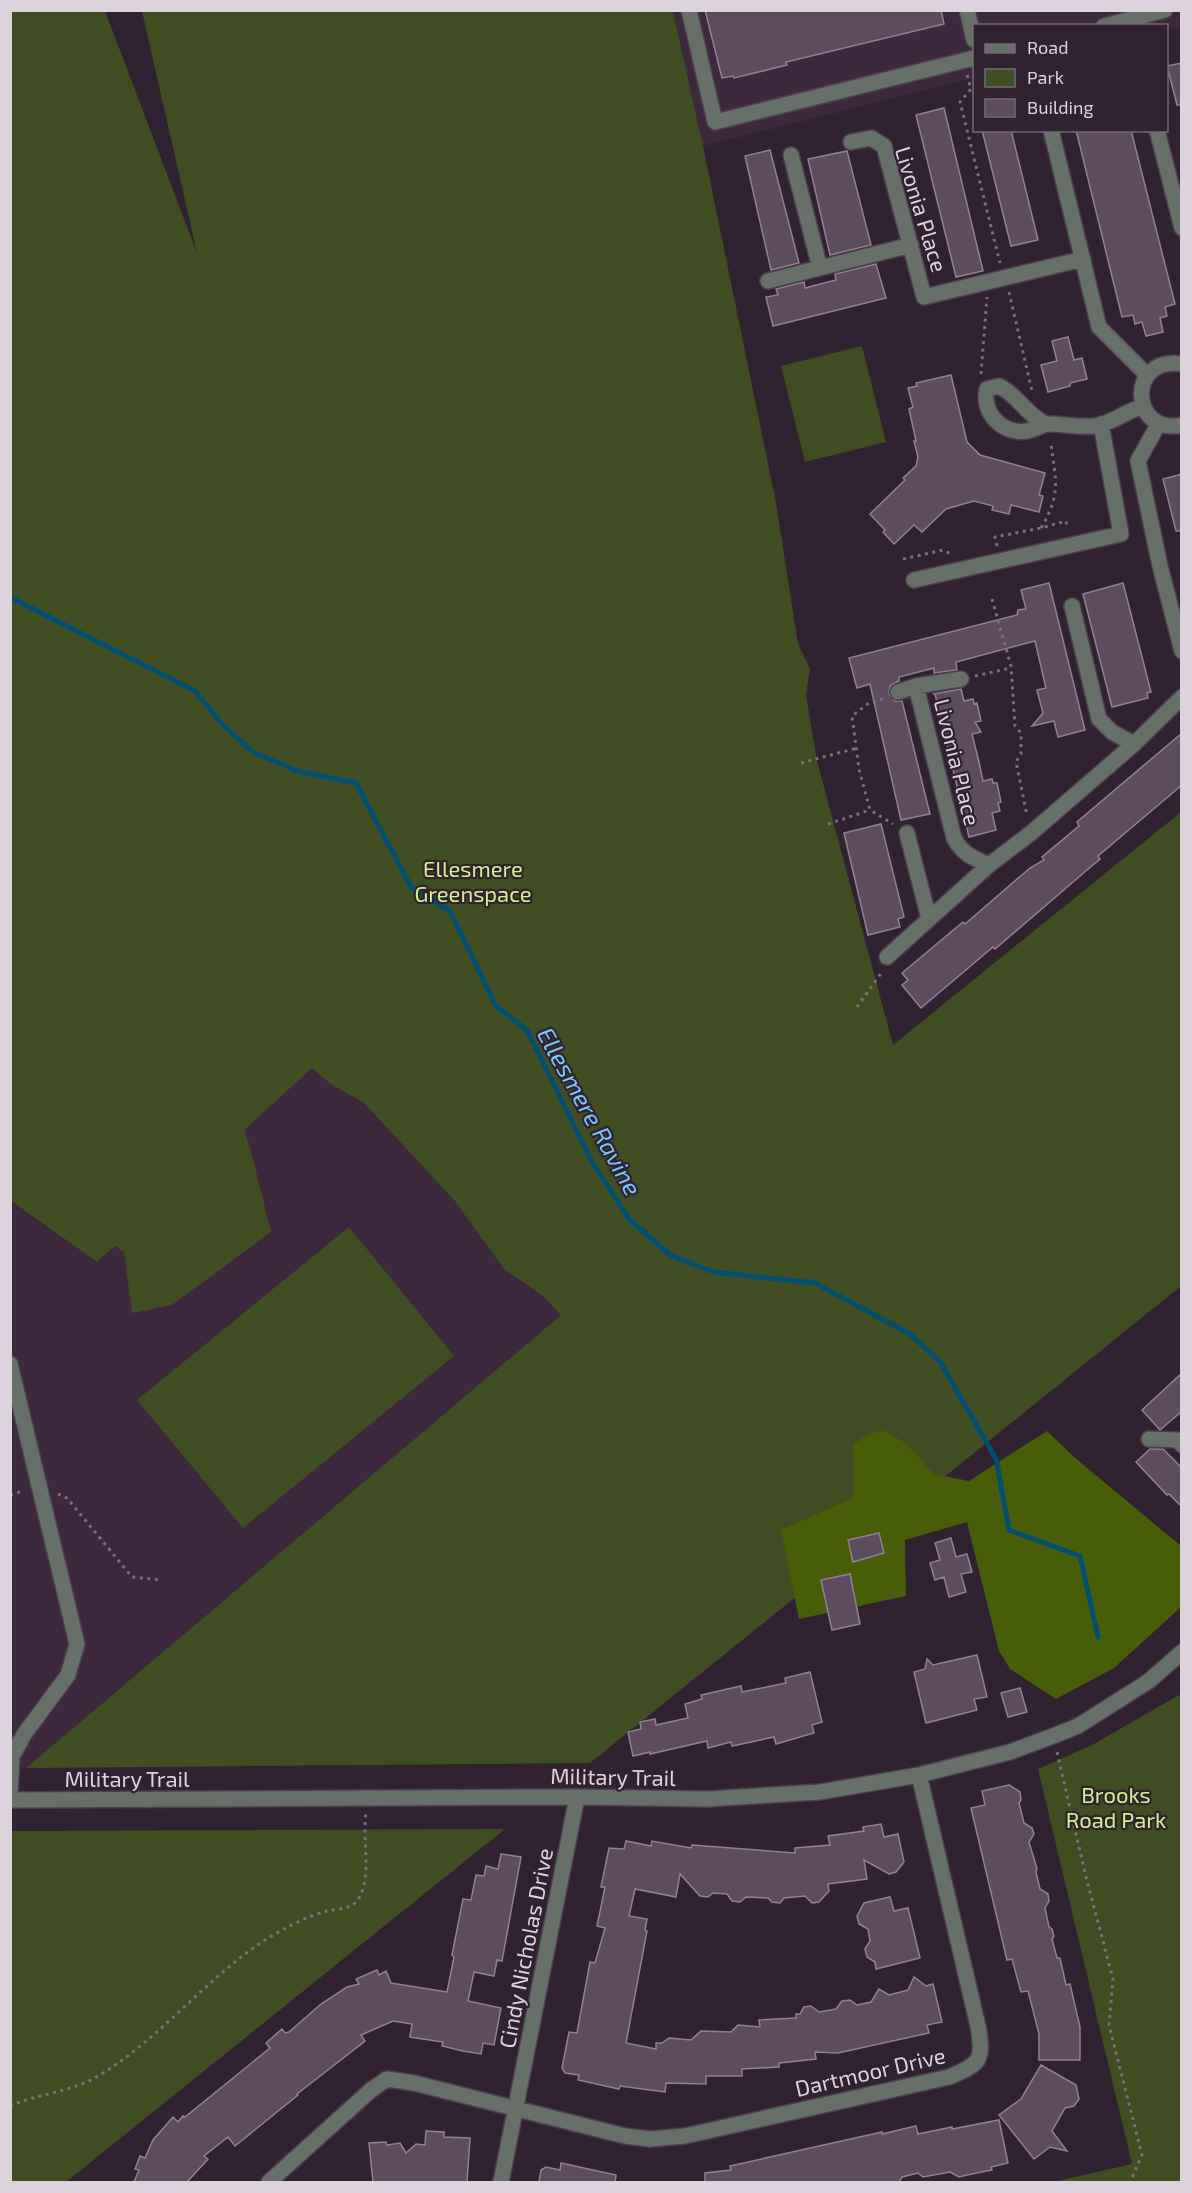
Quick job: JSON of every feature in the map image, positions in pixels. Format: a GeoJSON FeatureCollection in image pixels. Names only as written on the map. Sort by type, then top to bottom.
{"type":"FeatureCollection","features":[{"type":"Feature","properties":{"kind":"street"},"geometry":{"type":"LineString","coordinates":[[689,10],[715,122],[969,59]]}},
{"type":"Feature","properties":{"kind":"street"},"geometry":{"type":"LineString","coordinates":[[968,10],[973,31]]}},
{"type":"Feature","properties":{"kind":"street"},"geometry":{"type":"LineString","coordinates":[[1110,24],[1139,14],[1165,10]]}},
{"type":"Feature","properties":{"kind":"street"},"geometry":{"type":"LineString","coordinates":[[1051,132],[1099,327],[1147,375]]}},
{"type":"Feature","properties":{"kind":"street"},"geometry":{"type":"LineString","coordinates":[[1158,132],[1182,228]]}},
{"type":"Feature","properties":{"kind":"street","name":"Livonia Place"},"geometry":{"type":"LineString","coordinates":[[851,142],[872,138],[884,146],[924,297],[1083,259]]}},
{"type":"Feature","properties":{"kind":"street"},"geometry":{"type":"LineString","coordinates":[[791,155],[820,268]]}},
{"type":"Feature","properties":{"kind":"street"},"geometry":{"type":"LineString","coordinates":[[768,281],[911,245]]}},
{"type":"Feature","properties":{"kind":"street"},"geometry":{"type":"LineString","coordinates":[[1182,364],[1164,364],[1147,375],[1140,395],[1146,413],[1158,423],[1169,426],[1182,425]]}},
{"type":"Feature","properties":{"kind":"street"},"geometry":{"type":"LineString","coordinates":[[1046,424],[1081,428],[1101,424],[1143,406]]}},
{"type":"Feature","properties":{"kind":"street"},"geometry":{"type":"LineString","coordinates":[[1158,423],[1138,461],[1160,566],[1182,651]]}},
{"type":"Feature","properties":{"kind":"street"},"geometry":{"type":"LineString","coordinates":[[914,580],[1121,534],[1101,424]]}},
{"type":"Feature","properties":{"kind":"street"},"geometry":{"type":"LineString","coordinates":[[1072,606],[1099,719],[1112,732],[1134,744]]}},
{"type":"Feature","properties":{"kind":"street"},"geometry":{"type":"LineString","coordinates":[[898,692],[916,686],[962,679]]}},
{"type":"Feature","properties":{"kind":"street","name":"Livonia Place"},"geometry":{"type":"LineString","coordinates":[[916,686],[954,838],[960,850],[989,865]]}},
{"type":"Feature","properties":{"kind":"street"},"geometry":{"type":"LineString","coordinates":[[887,957],[989,865],[1031,833],[1134,744],[1182,697]]}},
{"type":"Feature","properties":{"kind":"street"},"geometry":{"type":"LineString","coordinates":[[907,833],[929,919]]}},
{"type":"Feature","properties":{"kind":"street"},"geometry":{"type":"LineString","coordinates":[[10,1364],[77,1644],[68,1675],[25,1733],[12,1756],[10,1793]]}},
{"type":"Feature","properties":{"kind":"street"},"geometry":{"type":"LineString","coordinates":[[1149,1439],[1180,1440]]}},
{"type":"Feature","properties":{"kind":"street","name":"Military Trail"},"geometry":{"type":"LineString","coordinates":[[10,1800],[577,1797],[707,1799],[820,1792],[919,1775],[1010,1752],[1053,1736],[1078,1726],[1149,1681],[1182,1652]]}},
{"type":"Feature","properties":{"kind":"street","name":"Dartmoor Drive"},"geometry":{"type":"LineString","coordinates":[[269,2182],[371,2090],[387,2079],[414,2083],[625,2136],[650,2139],[685,2136],[949,2077],[971,2068],[980,2059],[978,2026],[919,1775]]}},
{"type":"Feature","properties":{"kind":"street","name":"Cindy Nicholas Drive"},"geometry":{"type":"LineString","coordinates":[[501,2182],[577,1797]]}},
{"type":"Feature","properties":{"kind":"path"},"geometry":{"type":"LineString","coordinates":[[969,59],[971,89],[960,102],[1034,395]]}},
{"type":"Feature","properties":{"kind":"path"},"geometry":{"type":"LineString","coordinates":[[980,382],[988,282]]}},
{"type":"Feature","properties":{"kind":"path"},"geometry":{"type":"LineString","coordinates":[[1041,528],[1051,512],[1057,488],[1050,444]]}},
{"type":"Feature","properties":{"kind":"path"},"geometry":{"type":"LineString","coordinates":[[1001,560],[995,537],[1066,521],[1070,545]]}},
{"type":"Feature","properties":{"kind":"path"},"geometry":{"type":"LineString","coordinates":[[992,599],[1011,668],[1015,726],[1021,733],[1021,754],[1016,762],[1031,833]]}},
{"type":"Feature","properties":{"kind":"path"},"geometry":{"type":"LineString","coordinates":[[962,679],[1011,668]]}},
{"type":"Feature","properties":{"kind":"path"},"geometry":{"type":"LineString","coordinates":[[898,692],[890,697],[869,703],[852,716],[860,769],[870,810],[907,833]]}},
{"type":"Feature","properties":{"kind":"path"},"geometry":{"type":"LineString","coordinates":[[801,764],[857,748]]}},
{"type":"Feature","properties":{"kind":"path"},"geometry":{"type":"LineString","coordinates":[[828,825],[870,810]]}},
{"type":"Feature","properties":{"kind":"path"},"geometry":{"type":"LineString","coordinates":[[857,1007],[885,968],[887,957]]}},
{"type":"Feature","properties":{"kind":"path"},"geometry":{"type":"LineString","coordinates":[[10,1495],[40,1487],[67,1498],[132,1577],[162,1580]]}},
{"type":"Feature","properties":{"kind":"path"},"geometry":{"type":"LineString","coordinates":[[1053,1736],[1113,1979],[1109,2025],[1142,2155],[1130,2182]]}},
{"type":"Feature","properties":{"kind":"path"},"geometry":{"type":"LineString","coordinates":[[10,2106],[33,2097],[82,2085],[100,2075],[128,2055],[198,1993],[265,1940],[324,1912],[351,1906],[359,1900],[365,1879],[364,1827],[368,1799]]}},
{"type":"Feature","properties":{"kind":"shaded area"},"geometry":{"type":"Polygon","coordinates":[[[1181,10],[1182,27],[1168,30],[1168,24],[973,24],[973,78],[703,146],[673,11],[1181,10]]]}},
{"type":"Feature","properties":{"kind":"shaded area"},"geometry":{"type":"Polygon","coordinates":[[[322,1058],[562,1315],[26,1768],[10,1766],[10,1201],[97,1262],[322,1058]]]}},
{"type":"Feature","properties":{"kind":"green space","name":"Ellesmere Greenspace"},"geometry":{"type":"Polygon","coordinates":[[[10,11],[105,11],[197,253],[142,11],[673,11],[776,503],[798,644],[810,669],[806,695],[817,761],[893,1045],[1181,812],[1181,1286],[590,1763],[26,1768],[561,1315],[543,1296],[504,1269],[455,1201],[363,1102],[332,1085],[312,1068],[244,1130],[271,1232],[172,1305],[132,1313],[124,1252],[115,1246],[97,1262],[11,1201],[10,11]]]}},
{"type":"Feature","properties":{"kind":"green space"},"geometry":{"type":"Polygon","coordinates":[[[862,346],[886,442],[805,462],[781,366],[862,346]]]}},
{"type":"Feature","properties":{"kind":"green space"},"geometry":{"type":"Polygon","coordinates":[[[349,1227],[454,1356],[243,1528],[137,1400],[349,1227]]]}},
{"type":"Feature","properties":{"kind":"green space"},"geometry":{"type":"Polygon","coordinates":[[[883,1430],[907,1444],[933,1474],[969,1481],[1047,1431],[1074,1457],[1181,1546],[1181,1607],[1114,1668],[1056,1699],[1010,1669],[999,1651],[967,1522],[905,1540],[906,1596],[799,1619],[781,1530],[853,1498],[853,1445],[865,1436],[883,1430]]]}},
{"type":"Feature","properties":{"kind":"green space","name":"Brooks Road Park"},"geometry":{"type":"Polygon","coordinates":[[[1181,1694],[1181,2182],[1053,2182],[1132,2164],[1038,1769],[1092,1745],[1181,1694]]]}},
{"type":"Feature","properties":{"kind":"green space"},"geometry":{"type":"Polygon","coordinates":[[[505,1829],[66,2182],[11,2182],[11,1831],[505,1829]]]}},
{"type":"Feature","properties":{"kind":"building"},"geometry":{"type":"Polygon","coordinates":[[[705,10],[941,10],[944,24],[786,62],[787,65],[734,78],[733,76],[722,78],[705,10]]]}},
{"type":"Feature","properties":{"kind":"building"},"geometry":{"type":"Polygon","coordinates":[[[1182,63],[1182,105],[1177,105],[1168,66],[1182,63]]]}},
{"type":"Feature","properties":{"kind":"building"},"geometry":{"type":"Polygon","coordinates":[[[944,108],[983,271],[956,277],[916,115],[944,108]]]}},
{"type":"Feature","properties":{"kind":"building"},"geometry":{"type":"Polygon","coordinates":[[[982,132],[1011,132],[1038,240],[1011,246],[982,132]]]}},
{"type":"Feature","properties":{"kind":"building"},"geometry":{"type":"Polygon","coordinates":[[[1076,132],[1132,132],[1175,304],[1165,307],[1167,316],[1160,318],[1163,332],[1146,336],[1142,322],[1135,324],[1133,315],[1122,317],[1076,132]]]}},
{"type":"Feature","properties":{"kind":"building"},"geometry":{"type":"Polygon","coordinates":[[[770,150],[799,263],[771,270],[745,156],[770,150]]]}},
{"type":"Feature","properties":{"kind":"building"},"geometry":{"type":"Polygon","coordinates":[[[847,151],[871,245],[830,255],[808,159],[847,151]]]}},
{"type":"Feature","properties":{"kind":"building"},"geometry":{"type":"Polygon","coordinates":[[[876,264],[886,298],[773,326],[766,297],[778,295],[776,289],[804,282],[805,288],[836,280],[835,274],[876,264]]]}},
{"type":"Feature","properties":{"kind":"building"},"geometry":{"type":"Polygon","coordinates":[[[1068,337],[1074,360],[1082,358],[1087,379],[1048,392],[1041,365],[1057,361],[1052,341],[1068,337]]]}},
{"type":"Feature","properties":{"kind":"building"},"geometry":{"type":"Polygon","coordinates":[[[951,375],[967,442],[980,455],[1045,473],[1039,495],[1043,496],[1039,512],[1011,505],[1009,514],[992,510],[993,506],[974,501],[946,509],[922,532],[914,525],[894,544],[870,514],[916,466],[918,457],[909,409],[913,407],[908,388],[917,386],[916,383],[951,375]]]}},
{"type":"Feature","properties":{"kind":"building"},"geometry":{"type":"Polygon","coordinates":[[[1182,474],[1182,531],[1176,531],[1163,479],[1182,474]]]}},
{"type":"Feature","properties":{"kind":"building"},"geometry":{"type":"Polygon","coordinates":[[[1049,583],[1085,730],[1058,737],[1054,721],[1032,726],[1043,713],[1037,690],[1046,688],[1035,641],[956,662],[957,670],[934,673],[934,668],[899,677],[899,681],[890,686],[889,694],[895,701],[902,701],[930,814],[901,820],[870,684],[857,688],[849,658],[1017,615],[1018,610],[1026,609],[1021,590],[1049,583]]]}},
{"type":"Feature","properties":{"kind":"building"},"geometry":{"type":"Polygon","coordinates":[[[1123,583],[1151,692],[1147,693],[1148,698],[1112,707],[1083,594],[1123,583]]]}},
{"type":"Feature","properties":{"kind":"building"},"geometry":{"type":"Polygon","coordinates":[[[961,689],[964,701],[973,699],[974,704],[977,703],[981,721],[975,722],[981,732],[972,734],[983,781],[992,779],[993,783],[997,783],[1001,802],[998,803],[1000,811],[992,813],[996,830],[969,837],[935,694],[933,694],[961,689]]]}},
{"type":"Feature","properties":{"kind":"building"},"geometry":{"type":"Polygon","coordinates":[[[1182,733],[1182,785],[1098,856],[1100,859],[995,949],[993,947],[921,1008],[902,985],[908,980],[902,973],[963,922],[965,924],[1030,868],[1044,860],[1042,857],[1079,826],[1077,822],[1182,733]]]}},
{"type":"Feature","properties":{"kind":"building"},"geometry":{"type":"Polygon","coordinates":[[[881,824],[904,917],[898,919],[900,927],[868,935],[844,833],[881,824]]]}},
{"type":"Feature","properties":{"kind":"building"},"geometry":{"type":"Polygon","coordinates":[[[1182,1373],[1182,1411],[1160,1430],[1142,1410],[1182,1373]]]}},
{"type":"Feature","properties":{"kind":"building"},"geometry":{"type":"Polygon","coordinates":[[[1150,1449],[1163,1449],[1182,1468],[1182,1507],[1169,1494],[1167,1495],[1136,1462],[1150,1449]]]}},
{"type":"Feature","properties":{"kind":"building"},"geometry":{"type":"Polygon","coordinates":[[[879,1533],[884,1553],[853,1562],[848,1540],[879,1533]]]}},
{"type":"Feature","properties":{"kind":"building"},"geometry":{"type":"Polygon","coordinates":[[[951,1538],[956,1557],[967,1554],[972,1572],[961,1574],[966,1592],[949,1597],[944,1577],[935,1580],[930,1563],[940,1560],[935,1543],[951,1538]]]}},
{"type":"Feature","properties":{"kind":"building"},"geometry":{"type":"Polygon","coordinates":[[[850,1574],[860,1624],[832,1630],[821,1580],[850,1574]]]}},
{"type":"Feature","properties":{"kind":"building"},"geometry":{"type":"Polygon","coordinates":[[[977,1655],[987,1697],[974,1699],[977,1710],[926,1723],[914,1672],[925,1669],[927,1659],[933,1665],[977,1655]]]}},
{"type":"Feature","properties":{"kind":"building"},"geometry":{"type":"Polygon","coordinates":[[[810,1672],[822,1722],[812,1725],[814,1733],[776,1744],[774,1737],[732,1746],[731,1742],[708,1748],[707,1741],[633,1756],[628,1732],[641,1729],[640,1722],[655,1719],[656,1725],[688,1718],[685,1704],[702,1699],[701,1695],[741,1686],[742,1692],[786,1683],[785,1678],[810,1672]]]}},
{"type":"Feature","properties":{"kind":"building"},"geometry":{"type":"Polygon","coordinates":[[[1020,1688],[1027,1712],[1008,1717],[1001,1693],[1020,1688]]]}},
{"type":"Feature","properties":{"kind":"building"},"geometry":{"type":"Polygon","coordinates":[[[1009,1785],[1020,1792],[1019,1803],[1024,1823],[1032,1828],[1034,1834],[1029,1842],[1040,1889],[1048,1894],[1049,1901],[1045,1908],[1049,1927],[1052,1929],[1054,1936],[1052,1939],[1057,1958],[1060,1958],[1066,1985],[1070,1984],[1080,2027],[1080,2060],[1039,2060],[1039,2034],[1028,1991],[1021,1992],[1012,1959],[1007,1960],[971,1808],[985,1805],[982,1791],[1009,1785]]]}},
{"type":"Feature","properties":{"kind":"building"},"geometry":{"type":"Polygon","coordinates":[[[881,1824],[884,1837],[898,1834],[904,1862],[896,1872],[889,1874],[864,1860],[867,1879],[828,1884],[829,1891],[819,1902],[812,1903],[805,1896],[784,1898],[780,1903],[772,1902],[768,1898],[746,1897],[740,1902],[732,1901],[727,1894],[713,1893],[708,1897],[700,1896],[680,1874],[676,1897],[635,1889],[629,1916],[647,1919],[645,1930],[647,1931],[626,2043],[656,2049],[656,2043],[662,2043],[669,2038],[691,2040],[701,2031],[731,2032],[738,2025],[760,2027],[759,2020],[796,2018],[796,2014],[800,2014],[804,2007],[811,2006],[819,2012],[836,2009],[842,2001],[850,2000],[857,2005],[871,2002],[879,1989],[889,1995],[908,1990],[914,1977],[926,1986],[933,1984],[942,2022],[927,2025],[929,2033],[838,2053],[815,2052],[816,2059],[779,2063],[779,2067],[742,2069],[742,2076],[706,2076],[706,2084],[666,2083],[665,2092],[620,2086],[619,2089],[578,2080],[579,2075],[565,2073],[562,2068],[569,2032],[577,2033],[590,1962],[595,1963],[605,1928],[597,1926],[605,1887],[601,1887],[609,1848],[624,1849],[626,1841],[651,1846],[652,1841],[691,1848],[692,1845],[795,1853],[795,1848],[830,1845],[828,1836],[864,1831],[863,1827],[881,1824]]]}},
{"type":"Feature","properties":{"kind":"building"},"geometry":{"type":"Polygon","coordinates":[[[501,1854],[521,1857],[502,1961],[497,1960],[494,1976],[474,1972],[468,2001],[501,2008],[494,2045],[483,2043],[481,2054],[463,2051],[442,2046],[443,2042],[410,2037],[412,2024],[393,2021],[361,2035],[365,2041],[235,2146],[228,2137],[204,2156],[208,2159],[187,2182],[134,2182],[139,2170],[135,2169],[140,2156],[145,2158],[153,2140],[173,2117],[178,2122],[183,2116],[185,2117],[270,2048],[266,2043],[282,2029],[285,2033],[289,2032],[321,2004],[347,1987],[359,1984],[356,1979],[377,1970],[379,1975],[386,1971],[391,1983],[447,1992],[463,1899],[471,1900],[476,1875],[484,1876],[486,1866],[498,1869],[501,1854]]]}},
{"type":"Feature","properties":{"kind":"building"},"geometry":{"type":"Polygon","coordinates":[[[890,1897],[894,1911],[908,1908],[920,1958],[876,1969],[875,1962],[867,1957],[865,1949],[870,1941],[868,1929],[859,1924],[857,1916],[864,1903],[890,1897]]]}},
{"type":"Feature","properties":{"kind":"building"},"geometry":{"type":"Polygon","coordinates":[[[1041,2065],[1076,2085],[1079,2099],[1074,2106],[1065,2108],[1052,2131],[1067,2151],[1050,2147],[1034,2159],[999,2115],[1021,2099],[1041,2065]]]}},
{"type":"Feature","properties":{"kind":"building"},"geometry":{"type":"Polygon","coordinates":[[[999,2120],[1008,2163],[991,2167],[992,2170],[959,2177],[950,2172],[923,2177],[918,2173],[902,2177],[899,2182],[705,2182],[705,2173],[731,2170],[730,2166],[882,2132],[882,2134],[916,2126],[918,2134],[999,2120]]]}},
{"type":"Feature","properties":{"kind":"building"},"geometry":{"type":"Polygon","coordinates":[[[426,2131],[444,2132],[444,2137],[470,2138],[467,2182],[373,2182],[369,2143],[386,2142],[387,2145],[400,2143],[406,2153],[416,2144],[425,2145],[426,2131]]]}},
{"type":"Feature","properties":{"kind":"building"},"geometry":{"type":"Polygon","coordinates":[[[561,2163],[616,2175],[615,2182],[539,2182],[541,2170],[546,2167],[560,2170],[561,2163]]]}},
{"type":"Feature","properties":{"kind":"waterway","name":"Ellesmere Ravine"},"geometry":{"type":"LineString","coordinates":[[10,597],[195,691],[223,725],[253,752],[297,771],[356,783],[411,887],[450,911],[496,1006],[527,1030],[592,1162],[629,1219],[670,1255],[714,1272],[815,1283],[910,1334],[941,1363],[996,1459],[1009,1530],[1080,1556],[1098,1637]]}}]}
